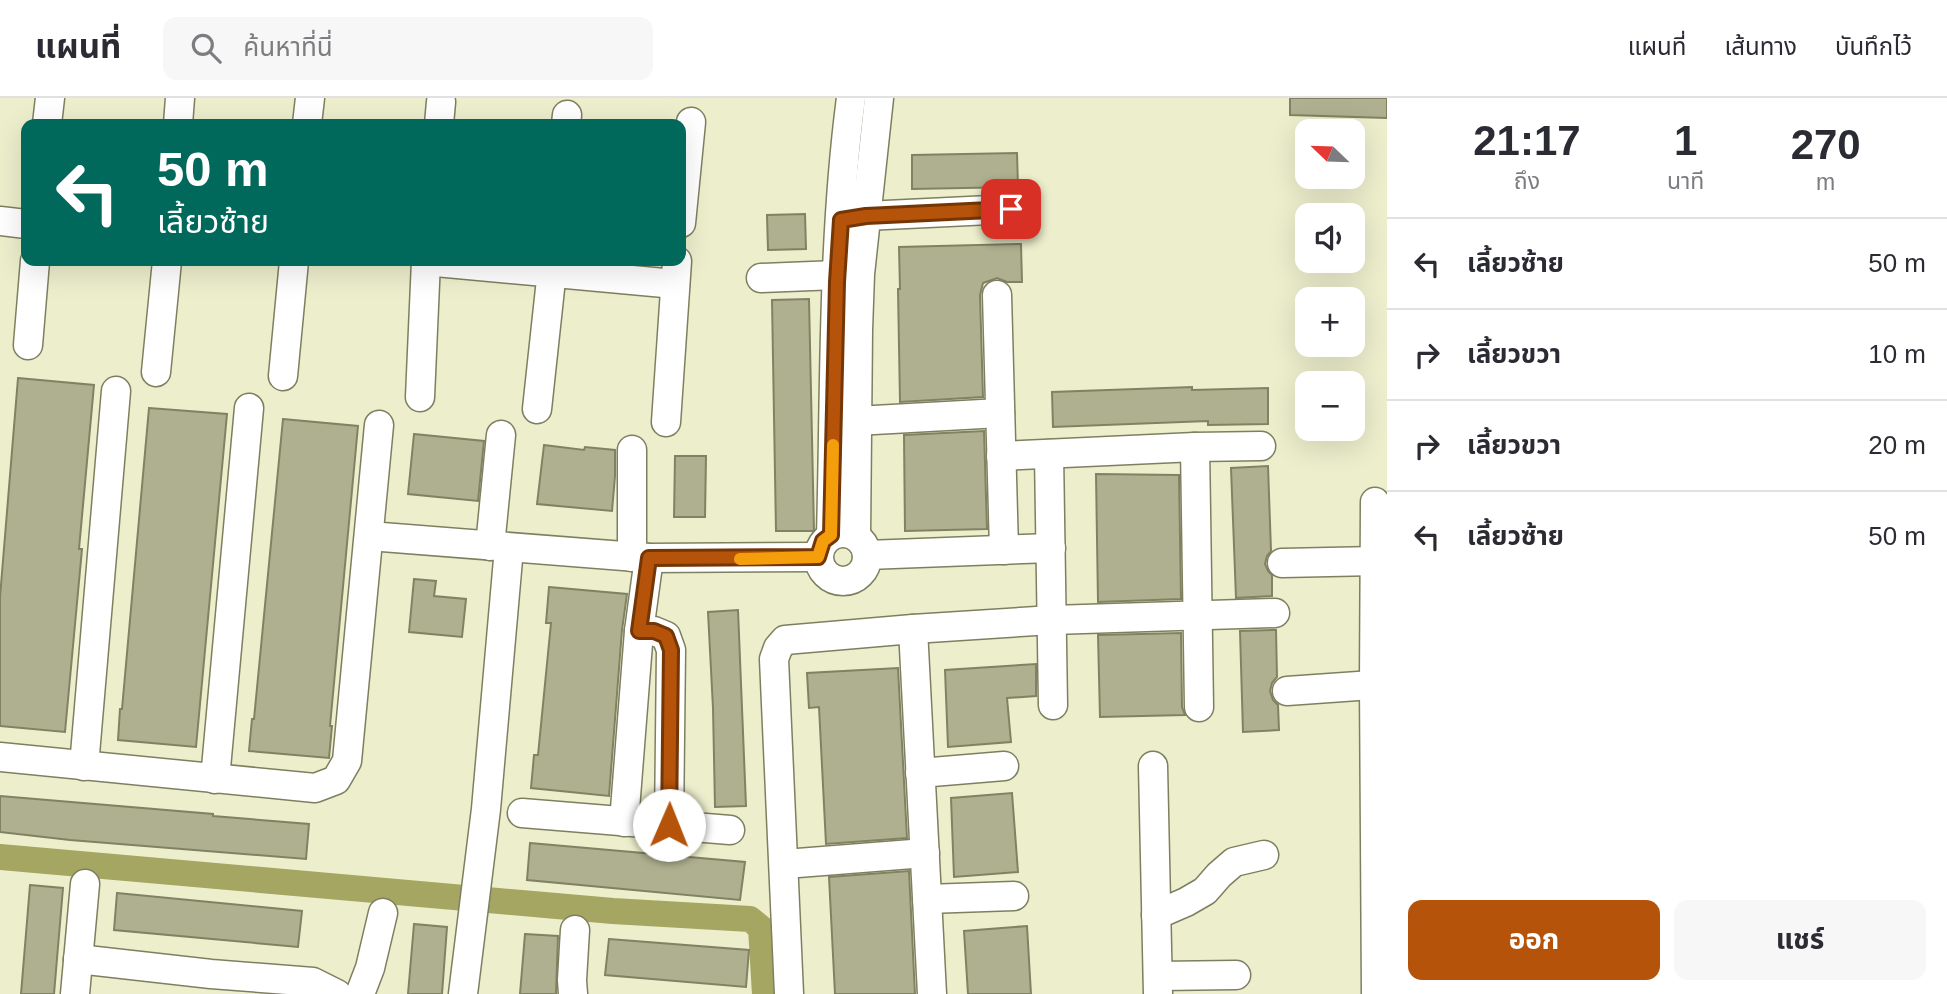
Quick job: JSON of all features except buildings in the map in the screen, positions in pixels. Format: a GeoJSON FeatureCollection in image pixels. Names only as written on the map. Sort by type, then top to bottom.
{"type":"FeatureCollection","features":[{"type":"Feature","properties":{"kind":"street"},"geometry":{"type":"LineString","coordinates":[[48,119],[50,98]]}},
{"type":"Feature","properties":{"kind":"street"},"geometry":{"type":"LineString","coordinates":[[178,119],[180,98]]}},
{"type":"Feature","properties":{"kind":"street"},"geometry":{"type":"LineString","coordinates":[[308,119],[310,98]]}},
{"type":"Feature","properties":{"kind":"street"},"geometry":{"type":"LineString","coordinates":[[843,546],[856,421],[858,330],[851,98]]}},
{"type":"Feature","properties":{"kind":"street"},"geometry":{"type":"LineString","coordinates":[[843,546],[837,275],[853,218],[879,98]]}},
{"type":"Feature","properties":{"kind":"street"},"geometry":{"type":"LineString","coordinates":[[686,172],[691,122]]}},
{"type":"Feature","properties":{"kind":"street"},"geometry":{"type":"LineString","coordinates":[[853,218],[1011,209]]}},
{"type":"Feature","properties":{"kind":"street"},"geometry":{"type":"LineString","coordinates":[[0,221],[21,223]]}},
{"type":"Feature","properties":{"kind":"street"},"geometry":{"type":"LineString","coordinates":[[28,345],[35,266]]}},
{"type":"Feature","properties":{"kind":"street"},"geometry":{"type":"LineString","coordinates":[[156,372],[167,266]]}},
{"type":"Feature","properties":{"kind":"street"},"geometry":{"type":"LineString","coordinates":[[282,376],[293,266]]}},
{"type":"Feature","properties":{"kind":"street"},"geometry":{"type":"LineString","coordinates":[[420,397],[426,266]]}},
{"type":"Feature","properties":{"kind":"street"},"geometry":{"type":"LineString","coordinates":[[532,266],[676,272],[666,422]]}},
{"type":"Feature","properties":{"kind":"street"},"geometry":{"type":"LineString","coordinates":[[537,409],[553,267]]}},
{"type":"Feature","properties":{"kind":"street"},"geometry":{"type":"LineString","coordinates":[[761,278],[837,275]]}},
{"type":"Feature","properties":{"kind":"street"},"geometry":{"type":"LineString","coordinates":[[998,295],[1004,550]]}},
{"type":"Feature","properties":{"kind":"street"},"geometry":{"type":"LineString","coordinates":[[83,766],[116,391]]}},
{"type":"Feature","properties":{"kind":"street"},"geometry":{"type":"LineString","coordinates":[[215,779],[249,408]]}},
{"type":"Feature","properties":{"kind":"street"},"geometry":{"type":"LineString","coordinates":[[856,421],[1000,413]]}},
{"type":"Feature","properties":{"kind":"street"},"geometry":{"type":"LineString","coordinates":[[0,757],[315,789],[336,780],[347,761],[379,425]]}},
{"type":"Feature","properties":{"kind":"street"},"geometry":{"type":"LineString","coordinates":[[463,994],[486,809],[499,547],[501,435]]}},
{"type":"Feature","properties":{"kind":"street"},"geometry":{"type":"LineString","coordinates":[[1001,456],[1261,446]]}},
{"type":"Feature","properties":{"kind":"street"},"geometry":{"type":"LineString","coordinates":[[1195,447],[1199,707]]}},
{"type":"Feature","properties":{"kind":"street"},"geometry":{"type":"LineString","coordinates":[[624,822],[639,631],[641,558],[632,450]]}},
{"type":"Feature","properties":{"kind":"street"},"geometry":{"type":"LineString","coordinates":[[1049,454],[1053,705]]}},
{"type":"Feature","properties":{"kind":"street"},"geometry":{"type":"LineString","coordinates":[[1375,502],[1381,684],[1377,994]]}},
{"type":"Feature","properties":{"kind":"street"},"geometry":{"type":"LineString","coordinates":[[369,536],[641,558],[843,546],[1004,550],[1051,548]]}},
{"type":"Feature","properties":{"kind":"street"},"geometry":{"type":"LineString","coordinates":[[1282,563],[1376,561]]}},
{"type":"Feature","properties":{"kind":"street"},"geometry":{"type":"LineString","coordinates":[[789,994],[775,659],[778,648],[785,640],[1052,620],[1275,613]]}},
{"type":"Feature","properties":{"kind":"street"},"geometry":{"type":"LineString","coordinates":[[913,629],[932,994]]}},
{"type":"Feature","properties":{"kind":"street"},"geometry":{"type":"LineString","coordinates":[[639,631],[654,631],[666,636],[671,650],[669,825]]}},
{"type":"Feature","properties":{"kind":"street"},"geometry":{"type":"LineString","coordinates":[[1287,691],[1381,684]]}},
{"type":"Feature","properties":{"kind":"street"},"geometry":{"type":"LineString","coordinates":[[920,773],[1004,766]]}},
{"type":"Feature","properties":{"kind":"street"},"geometry":{"type":"LineString","coordinates":[[1153,766],[1158,985],[1236,975]]}},
{"type":"Feature","properties":{"kind":"street"},"geometry":{"type":"LineString","coordinates":[[522,813],[730,830]]}},
{"type":"Feature","properties":{"kind":"street"},"geometry":{"type":"LineString","coordinates":[[785,864],[925,853]]}},
{"type":"Feature","properties":{"kind":"street"},"geometry":{"type":"LineString","coordinates":[[1156,915],[1205,891],[1234,862],[1264,855]]}},
{"type":"Feature","properties":{"kind":"street"},"geometry":{"type":"LineString","coordinates":[[75,994],[85,884]]}},
{"type":"Feature","properties":{"kind":"street"},"geometry":{"type":"LineString","coordinates":[[928,899],[1014,896]]}},
{"type":"Feature","properties":{"kind":"street"},"geometry":{"type":"LineString","coordinates":[[360,994],[370,968],[383,913]]}},
{"type":"Feature","properties":{"kind":"street"},"geometry":{"type":"LineString","coordinates":[[573,994],[575,930]]}},
{"type":"Feature","properties":{"kind":"street"},"geometry":{"type":"LineString","coordinates":[[78,959],[210,984],[313,982],[337,994]]}},
{"type":"Feature","properties":{"kind":"waterway"},"geometry":{"type":"LineString","coordinates":[[0,857],[613,911],[750,919],[761,928],[765,994]]}},
{"type":"Feature","properties":{"kind":"slow traffic"},"geometry":{"type":"LineString","coordinates":[[740,559],[818,557],[823,541],[831,535],[833,445]]}},
{"type":"Feature","properties":{"kind":"route"},"geometry":{"type":"LineString","coordinates":[[669,825],[671,650],[666,636],[654,631],[639,631],[649,558],[818,557],[823,541],[831,535],[841,220],[866,216],[1011,209]]}}]}
